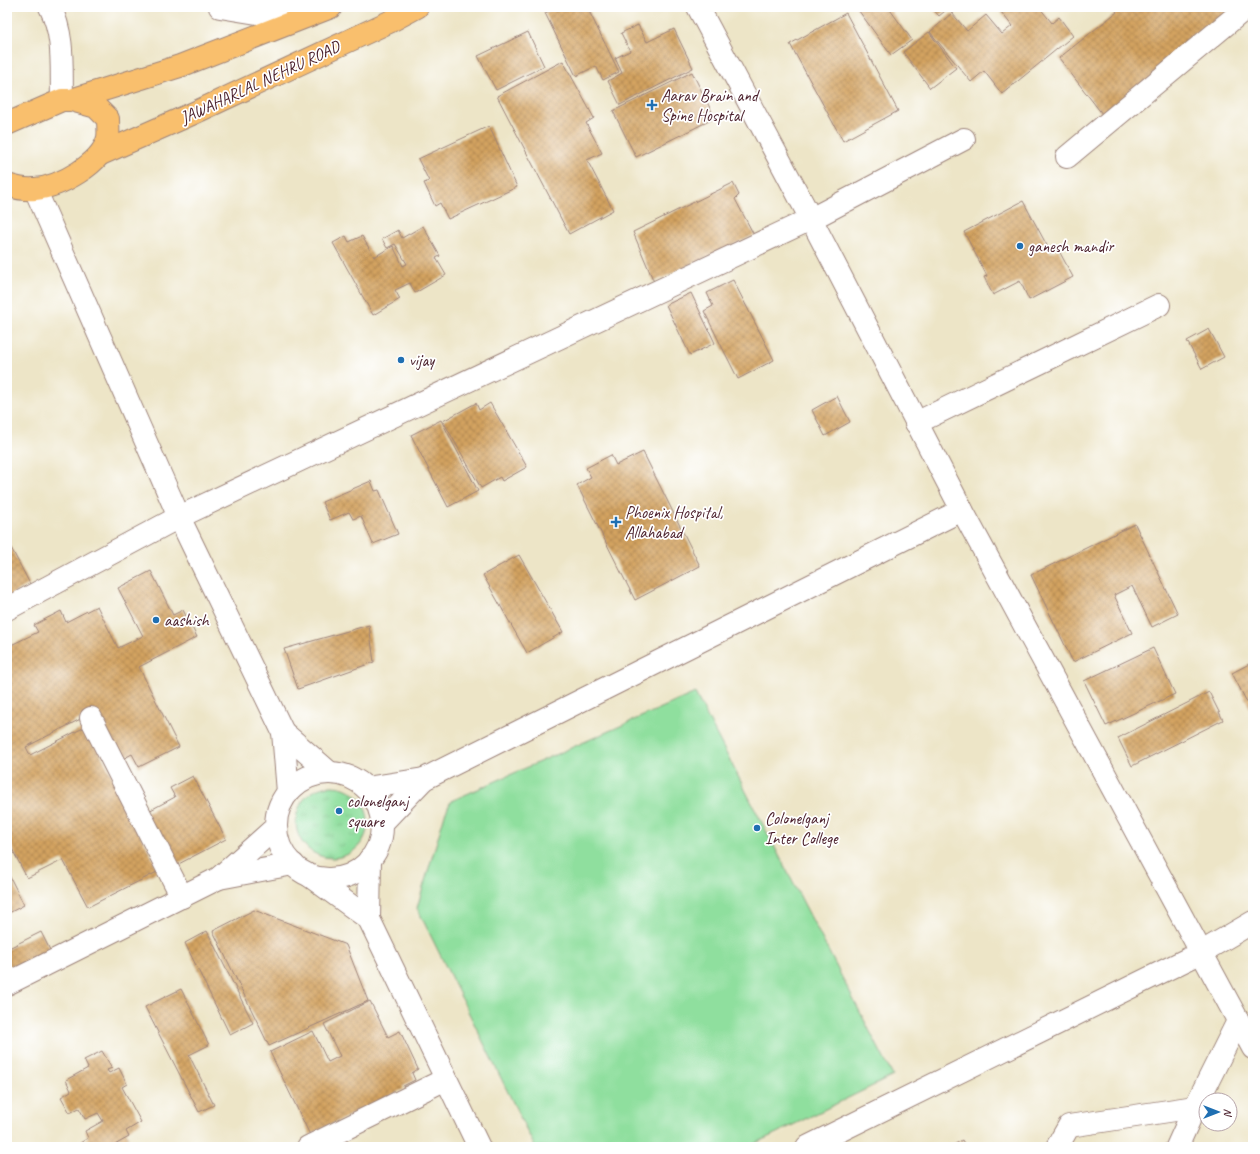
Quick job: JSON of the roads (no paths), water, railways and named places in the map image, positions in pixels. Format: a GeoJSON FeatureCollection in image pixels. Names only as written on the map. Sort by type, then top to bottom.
{"type":"FeatureCollection","features":[{"type":"Feature","properties":{"kind":"highway"},"geometry":{"type":"LineString","coordinates":[[7,124],[66,100],[180,66],[330,7]]}},
{"type":"Feature","properties":{"kind":"highway","name":"JAWAHARLAL NEHRU ROAD"},"geometry":{"type":"LineString","coordinates":[[16,189],[51,186],[81,171],[101,154],[259,83],[389,22],[417,7]]}},
{"type":"Feature","properties":{"kind":"highway","name":"JAWAHARLAL NEHRU ROAD"},"geometry":{"type":"LineString","coordinates":[[66,100],[96,107],[108,119],[108,138],[101,154]]}},
{"type":"Feature","properties":{"kind":"street"},"geometry":{"type":"LineString","coordinates":[[50,7],[57,19],[61,37],[66,100]]}},
{"type":"Feature","properties":{"kind":"street"},"geometry":{"type":"LineString","coordinates":[[220,7],[264,14],[315,7]]}},
{"type":"Feature","properties":{"kind":"street"},"geometry":{"type":"LineString","coordinates":[[698,7],[811,219],[962,510],[1200,953],[1253,1048]]}},
{"type":"Feature","properties":{"kind":"street"},"geometry":{"type":"LineString","coordinates":[[1067,157],[1247,7]]}},
{"type":"Feature","properties":{"kind":"street"},"geometry":{"type":"LineString","coordinates":[[7,609],[179,517],[811,219],[964,139]]}},
{"type":"Feature","properties":{"kind":"street"},"geometry":{"type":"LineString","coordinates":[[16,189],[179,517],[283,732],[288,792]]}},
{"type":"Feature","properties":{"kind":"street"},"geometry":{"type":"LineString","coordinates":[[916,423],[1159,305]]}},
{"type":"Feature","properties":{"kind":"street"},"geometry":{"type":"LineString","coordinates":[[366,788],[424,779],[962,510]]}},
{"type":"Feature","properties":{"kind":"street"},"geometry":{"type":"LineString","coordinates":[[91,718],[182,897]]}},
{"type":"Feature","properties":{"kind":"street"},"geometry":{"type":"LineString","coordinates":[[283,732],[330,773]]}},
{"type":"Feature","properties":{"kind":"street"},"geometry":{"type":"LineString","coordinates":[[219,878],[301,870],[325,879],[342,877],[358,871],[370,859],[379,844],[382,834],[380,810],[374,798],[366,788],[355,780],[343,775],[330,773],[314,775],[300,781],[288,792],[282,802],[278,815],[276,828],[278,841],[284,854],[301,870],[369,919]]}},
{"type":"Feature","properties":{"kind":"street"},"geometry":{"type":"LineString","coordinates":[[382,823],[424,779]]}},
{"type":"Feature","properties":{"kind":"street"},"geometry":{"type":"LineString","coordinates":[[7,984],[219,878],[276,828]]}},
{"type":"Feature","properties":{"kind":"street"},"geometry":{"type":"LineString","coordinates":[[370,859],[369,919],[446,1080],[480,1147]]}},
{"type":"Feature","properties":{"kind":"street"},"geometry":{"type":"LineString","coordinates":[[807,1147],[1200,953],[1253,922]]}},
{"type":"Feature","properties":{"kind":"street"},"geometry":{"type":"LineString","coordinates":[[1177,1147],[1195,1107],[1238,1021]]}},
{"type":"Feature","properties":{"kind":"street"},"geometry":{"type":"LineString","coordinates":[[308,1147],[446,1080]]}},
{"type":"Feature","properties":{"kind":"street"},"geometry":{"type":"LineString","coordinates":[[1057,1147],[1069,1126],[1195,1107]]}},
{"type":"Feature","properties":{"kind":"place","name":"Aarav Brain and Spine Hospital"},"geometry":{"type":"Point","coordinates":[652,105]}},
{"type":"Feature","properties":{"kind":"place","name":"ganesh mandir"},"geometry":{"type":"Point","coordinates":[1020,246]}},
{"type":"Feature","properties":{"kind":"place","name":"vijay"},"geometry":{"type":"Point","coordinates":[401,360]}},
{"type":"Feature","properties":{"kind":"place","name":"Phoenix Hospital, Allahabad"},"geometry":{"type":"Point","coordinates":[616,522]}},
{"type":"Feature","properties":{"kind":"place","name":"aashish"},"geometry":{"type":"Point","coordinates":[156,620]}},
{"type":"Feature","properties":{"kind":"place","name":"colonelganj square"},"geometry":{"type":"Point","coordinates":[339,811]}},
{"type":"Feature","properties":{"kind":"place","name":"Colonelganj Inter College"},"geometry":{"type":"Point","coordinates":[757,828]}}]}
